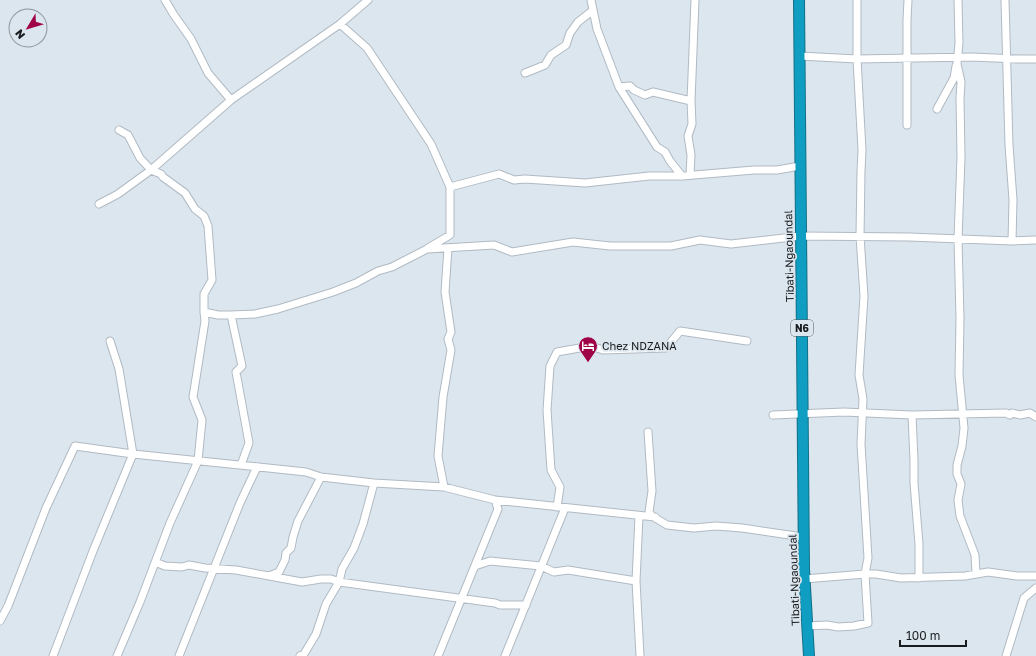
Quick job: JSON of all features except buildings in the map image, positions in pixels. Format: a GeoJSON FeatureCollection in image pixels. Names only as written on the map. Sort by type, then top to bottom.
{"type":"FeatureCollection","features":[{"type":"Feature","properties":{"kind":"highway","name":"Tibati-Ngaoundal"},"geometry":{"type":"LineString","coordinates":[[799,0],[804,579],[809,656]]}},
{"type":"Feature","properties":{"kind":"street"},"geometry":{"type":"LineString","coordinates":[[165,0],[191,39],[208,73],[231,100]]}},
{"type":"Feature","properties":{"kind":"street"},"geometry":{"type":"LineString","coordinates":[[99,204],[118,194],[151,170],[231,100],[340,24],[368,0]]}},
{"type":"Feature","properties":{"kind":"street"},"geometry":{"type":"LineString","coordinates":[[591,0],[592,11],[597,29],[619,87],[657,147],[665,152],[682,176]]}},
{"type":"Feature","properties":{"kind":"street"},"geometry":{"type":"LineString","coordinates":[[690,175],[691,155],[688,136],[692,124],[691,102],[695,0]]}},
{"type":"Feature","properties":{"kind":"street"},"geometry":{"type":"LineString","coordinates":[[808,626],[827,625],[838,627],[868,624],[865,574],[868,550],[865,524],[862,444],[863,395],[859,372],[864,314],[864,286],[860,236],[862,150],[857,59],[857,0]]}},
{"type":"Feature","properties":{"kind":"street"},"geometry":{"type":"LineString","coordinates":[[907,125],[908,0]]}},
{"type":"Feature","properties":{"kind":"street"},"geometry":{"type":"LineString","coordinates":[[937,109],[954,78],[959,43],[958,0]]}},
{"type":"Feature","properties":{"kind":"street"},"geometry":{"type":"LineString","coordinates":[[1005,0],[1009,145],[1014,221],[1012,241]]}},
{"type":"Feature","properties":{"kind":"street"},"geometry":{"type":"LineString","coordinates":[[525,73],[545,65],[551,55],[566,45],[570,33],[578,22],[592,11]]}},
{"type":"Feature","properties":{"kind":"street"},"geometry":{"type":"LineString","coordinates":[[204,312],[218,315],[255,314],[278,309],[333,292],[356,283],[378,271],[392,267],[450,235],[450,187],[431,144],[367,48],[340,24]]}},
{"type":"Feature","properties":{"kind":"street"},"geometry":{"type":"LineString","coordinates":[[799,56],[857,59],[907,58],[957,61],[985,57],[1036,59]]}},
{"type":"Feature","properties":{"kind":"street"},"geometry":{"type":"LineString","coordinates":[[957,61],[961,82],[961,164],[958,239],[960,330],[959,375],[964,428],[957,474],[961,484],[958,505],[960,516],[974,555],[976,573]]}},
{"type":"Feature","properties":{"kind":"street"},"geometry":{"type":"LineString","coordinates":[[619,87],[630,86],[634,90],[645,95],[653,92],[691,102]]}},
{"type":"Feature","properties":{"kind":"street"},"geometry":{"type":"LineString","coordinates":[[117,656],[140,602],[170,523],[198,461],[202,420],[193,397],[205,322],[204,294],[212,280],[208,226],[204,216],[195,209],[185,192],[161,174],[151,170],[140,158],[128,136],[119,130]]}},
{"type":"Feature","properties":{"kind":"street"},"geometry":{"type":"LineString","coordinates":[[450,187],[499,174],[514,180],[525,179],[585,183],[649,176],[682,176],[754,170],[777,170],[800,166]]}},
{"type":"Feature","properties":{"kind":"street"},"geometry":{"type":"LineString","coordinates":[[427,249],[494,245],[512,252],[573,242],[610,246],[670,246],[700,240],[731,244],[801,236],[860,236],[1012,241],[1036,240]]}},
{"type":"Feature","properties":{"kind":"street"},"geometry":{"type":"LineString","coordinates":[[444,487],[438,456],[444,392],[451,350],[448,339],[451,332],[445,292],[448,248]]}},
{"type":"Feature","properties":{"kind":"street"},"geometry":{"type":"LineString","coordinates":[[231,315],[242,366],[236,372],[250,443],[241,465]]}},
{"type":"Feature","properties":{"kind":"street"},"geometry":{"type":"LineString","coordinates":[[557,507],[560,487],[551,470],[547,410],[550,366],[557,352],[591,346],[603,350],[666,348],[680,331],[747,341]]}},
{"type":"Feature","properties":{"kind":"street"},"geometry":{"type":"LineString","coordinates":[[53,656],[93,551],[134,454],[120,377],[110,341]]}},
{"type":"Feature","properties":{"kind":"street"},"geometry":{"type":"LineString","coordinates":[[773,415],[863,412],[912,415],[962,413],[1006,413],[1010,415],[1012,413],[1020,415],[1030,413],[1036,417]]}},
{"type":"Feature","properties":{"kind":"street"},"geometry":{"type":"LineString","coordinates":[[912,415],[919,578]]}},
{"type":"Feature","properties":{"kind":"street"},"geometry":{"type":"LineString","coordinates":[[648,432],[652,491],[649,512],[652,516],[667,525],[694,528],[716,526],[735,527],[804,537]]}},
{"type":"Feature","properties":{"kind":"street"},"geometry":{"type":"LineString","coordinates":[[0,621],[8,606],[46,508],[75,446],[134,454],[306,472],[321,477],[374,483],[444,487],[495,500],[655,517]]}},
{"type":"Feature","properties":{"kind":"street"},"geometry":{"type":"LineString","coordinates":[[180,656],[240,503],[257,467]]}},
{"type":"Feature","properties":{"kind":"street"},"geometry":{"type":"LineString","coordinates":[[269,576],[279,572],[285,560],[286,553],[291,548],[298,521],[321,477]]}},
{"type":"Feature","properties":{"kind":"street"},"geometry":{"type":"LineString","coordinates":[[300,656],[304,654],[316,634],[326,604],[339,582],[342,569],[354,548],[363,524],[374,483]]}},
{"type":"Feature","properties":{"kind":"street"},"geometry":{"type":"LineString","coordinates":[[438,656],[498,509],[495,500]]}},
{"type":"Feature","properties":{"kind":"street"},"geometry":{"type":"LineString","coordinates":[[505,656],[565,508]]}},
{"type":"Feature","properties":{"kind":"street"},"geometry":{"type":"LineString","coordinates":[[639,516],[636,582],[640,656]]}},
{"type":"Feature","properties":{"kind":"street"},"geometry":{"type":"LineString","coordinates":[[474,566],[490,561],[542,566],[554,572],[568,570],[636,582]]}},
{"type":"Feature","properties":{"kind":"street"},"geometry":{"type":"LineString","coordinates":[[155,562],[165,566],[182,567],[189,565],[215,569],[236,570],[302,582],[331,579],[339,582],[462,598],[500,605],[526,605]]}},
{"type":"Feature","properties":{"kind":"street"},"geometry":{"type":"LineString","coordinates":[[804,579],[865,574],[876,574],[894,578],[919,578],[965,576],[988,572],[1017,576],[1036,576]]}},
{"type":"Feature","properties":{"kind":"street"},"geometry":{"type":"LineString","coordinates":[[1006,656],[1024,598],[1036,588]]}},
{"type":"Feature","properties":{"kind":"place","name":"Chez NDZANA"},"geometry":{"type":"Point","coordinates":[588,363]}}]}
